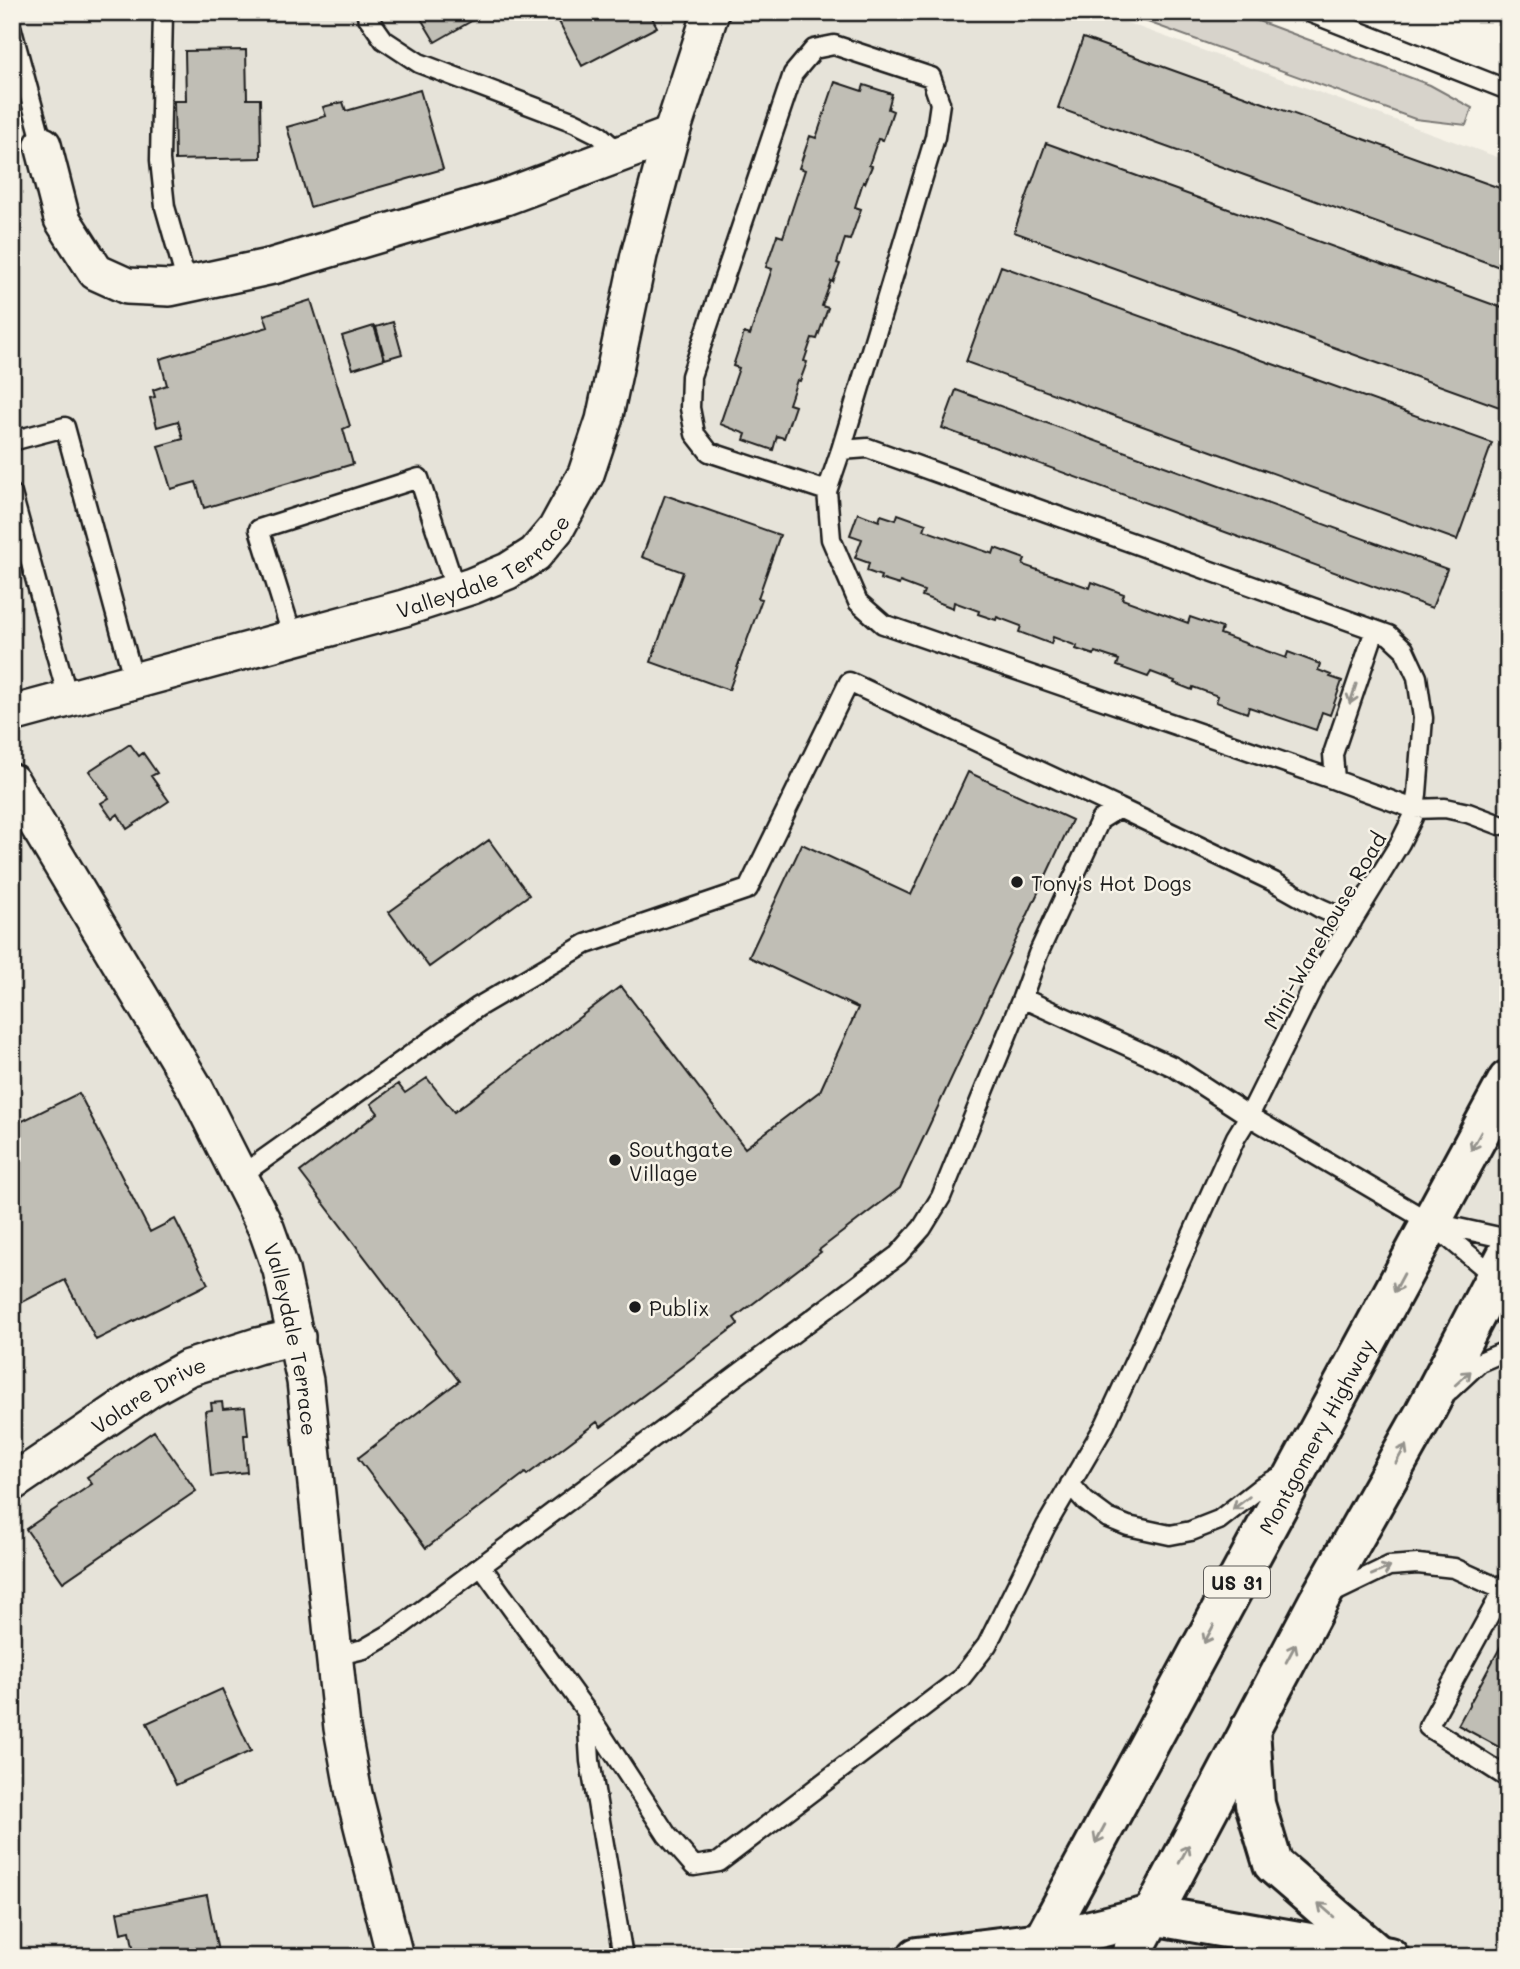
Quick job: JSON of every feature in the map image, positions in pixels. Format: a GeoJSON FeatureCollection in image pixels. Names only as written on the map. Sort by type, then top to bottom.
{"type":"FeatureCollection","features":[{"type":"Feature","properties":{"kind":"main road","name":"Montgomery Highway"},"geometry":{"type":"LineString","coordinates":[[1038,1949],[1508,1080]]}},
{"type":"Feature","properties":{"kind":"main road"},"geometry":{"type":"LineString","coordinates":[[1130,1957],[1319,1600],[1503,1272]]}},
{"type":"Feature","properties":{"kind":"main road"},"geometry":{"type":"LineString","coordinates":[[1250,1729],[1255,1804],[1273,1864],[1383,1956]]}},
{"type":"Feature","properties":{"kind":"main road"},"geometry":{"type":"LineString","coordinates":[[917,1957],[1038,1949],[1152,1914],[1383,1956]]}},
{"type":"Feature","properties":{"kind":"street","name":"Valleydale Terrace"},"geometry":{"type":"LineString","coordinates":[[12,714],[404,608],[508,571],[535,554],[556,528],[586,474],[604,420],[639,255],[671,135],[711,12]]}},
{"type":"Feature","properties":{"kind":"street"},"geometry":{"type":"LineString","coordinates":[[43,145],[62,219],[96,272],[127,286],[170,288],[272,266],[492,201],[671,135]]}},
{"type":"Feature","properties":{"kind":"street","name":"Valleydale Terrace"},"geometry":{"type":"LineString","coordinates":[[12,782],[196,1090],[266,1228],[282,1270],[305,1381],[342,1728],[354,1794],[395,1957]]}},
{"type":"Feature","properties":{"kind":"street","name":"Volare Drive"},"geometry":{"type":"LineString","coordinates":[[12,1483],[150,1389],[188,1368],[257,1346],[297,1337]]}},
{"type":"Feature","properties":{"kind":"lane"},"geometry":{"type":"LineString","coordinates":[[163,12],[160,160],[165,207],[187,284]]}},
{"type":"Feature","properties":{"kind":"lane"},"geometry":{"type":"LineString","coordinates":[[1309,12],[1508,90]]}},
{"type":"Feature","properties":{"kind":"lane"},"geometry":{"type":"LineString","coordinates":[[367,16],[384,40],[419,63],[574,122],[598,134],[621,154]]}},
{"type":"Feature","properties":{"kind":"lane"},"geometry":{"type":"LineString","coordinates":[[12,30],[43,145]]}},
{"type":"Feature","properties":{"kind":"lane"},"geometry":{"type":"LineString","coordinates":[[827,491],[709,452],[695,434],[690,408],[691,376],[793,74],[814,49],[834,45],[931,77],[940,103],[935,137],[827,491],[831,539],[858,602],[883,624],[1414,809],[1445,808],[1505,822]]}},
{"type":"Feature","properties":{"kind":"lane"},"geometry":{"type":"LineString","coordinates":[[12,441],[65,427],[134,681]]}},
{"type":"Feature","properties":{"kind":"lane","name":"Mini-Warehouse Road"},"geometry":{"type":"LineString","coordinates":[[587,1712],[667,1835],[694,1866],[719,1862],[961,1678],[987,1645],[1046,1526],[1105,1425],[1236,1137],[1315,982],[1413,817],[1423,718],[1417,677],[1404,649],[1389,635],[868,448],[841,450]]}},
{"type":"Feature","properties":{"kind":"lane"},"geometry":{"type":"LineString","coordinates":[[293,638],[259,529],[419,478],[456,591]]}},
{"type":"Feature","properties":{"kind":"lane"},"geometry":{"type":"LineString","coordinates":[[12,494],[68,698]]}},
{"type":"Feature","properties":{"kind":"lane"},"geometry":{"type":"LineString","coordinates":[[1335,780],[1333,754],[1375,630]]}},
{"type":"Feature","properties":{"kind":"lane"},"geometry":{"type":"LineString","coordinates":[[240,1176],[478,1007],[586,944],[748,889],[849,682],[1119,808],[1352,922]]}},
{"type":"Feature","properties":{"kind":"lane"},"geometry":{"type":"LineString","coordinates":[[334,1656],[364,1649],[390,1634],[898,1255],[922,1228],[942,1197],[1038,954],[1100,820],[1119,808]]}},
{"type":"Feature","properties":{"kind":"lane"},"geometry":{"type":"LineString","coordinates":[[1022,998],[1174,1067],[1249,1116],[1431,1223],[1503,1272]]}},
{"type":"Feature","properties":{"kind":"lane"},"geometry":{"type":"LineString","coordinates":[[1431,1223],[1508,1239]]}},
{"type":"Feature","properties":{"kind":"lane"},"geometry":{"type":"LineString","coordinates":[[1424,1413],[1480,1362],[1508,1350]]}},
{"type":"Feature","properties":{"kind":"lane"},"geometry":{"type":"LineString","coordinates":[[1070,1485],[1085,1501],[1108,1518],[1128,1526],[1170,1535],[1191,1531],[1219,1520],[1261,1487],[1299,1467]]}},
{"type":"Feature","properties":{"kind":"lane"},"geometry":{"type":"LineString","coordinates":[[1319,1600],[1389,1566],[1418,1564],[1454,1568],[1506,1586],[1428,1727],[1508,1778]]}},
{"type":"Feature","properties":{"kind":"lane"},"geometry":{"type":"LineString","coordinates":[[481,1566],[587,1712],[590,1761],[624,1957]]}},
{"type":"Feature","properties":{"kind":"shaded area"},"geometry":{"type":"Polygon","coordinates":[[[12,12],[1097,12],[1508,161],[1508,1957],[12,1957],[12,12]]]}},
{"type":"Feature","properties":{"kind":"shaded area"},"geometry":{"type":"Polygon","coordinates":[[[1120,12],[1234,12],[1430,85],[1472,108],[1466,125],[1415,119],[1120,12]]]}},
{"type":"Feature","properties":{"kind":"building"},"geometry":{"type":"Polygon","coordinates":[[[417,12],[487,12],[435,42],[417,12]]]}},
{"type":"Feature","properties":{"kind":"building"},"geometry":{"type":"Polygon","coordinates":[[[554,12],[649,12],[657,27],[582,66],[554,12]]]}},
{"type":"Feature","properties":{"kind":"building"},"geometry":{"type":"Polygon","coordinates":[[[1083,38],[1508,191],[1508,270],[1058,108],[1083,38]]]}},
{"type":"Feature","properties":{"kind":"building"},"geometry":{"type":"Polygon","coordinates":[[[246,50],[247,99],[260,99],[261,158],[175,160],[174,101],[186,101],[185,51],[246,50]]]}},
{"type":"Feature","properties":{"kind":"building"},"geometry":{"type":"Polygon","coordinates":[[[835,82],[862,91],[864,85],[892,94],[888,109],[893,111],[883,140],[878,139],[869,165],[872,166],[865,183],[863,182],[855,207],[861,209],[850,240],[845,239],[837,263],[840,264],[822,306],[828,308],[817,339],[812,338],[804,361],[807,362],[800,381],[797,380],[789,404],[795,406],[784,438],[777,436],[773,450],[744,440],[746,434],[720,424],[739,368],[733,366],[744,333],[750,335],[772,269],[766,267],[777,235],[783,237],[805,170],[799,168],[810,136],[816,138],[835,82]]]}},
{"type":"Feature","properties":{"kind":"building"},"geometry":{"type":"Polygon","coordinates":[[[420,90],[443,169],[310,207],[287,127],[326,116],[323,107],[343,102],[346,111],[420,90]]]}},
{"type":"Feature","properties":{"kind":"building"},"geometry":{"type":"Polygon","coordinates":[[[1046,143],[1508,310],[1508,401],[1505,409],[1014,232],[1046,143]]]}},
{"type":"Feature","properties":{"kind":"building"},"geometry":{"type":"Polygon","coordinates":[[[1001,266],[1492,443],[1457,540],[966,362],[1001,266]]]}},
{"type":"Feature","properties":{"kind":"building"},"geometry":{"type":"Polygon","coordinates":[[[311,300],[350,426],[343,429],[353,464],[204,508],[196,482],[171,489],[158,446],[183,439],[178,421],[157,427],[150,398],[155,397],[153,390],[167,385],[160,359],[268,327],[264,315],[311,300]]]}},
{"type":"Feature","properties":{"kind":"building"},"geometry":{"type":"Polygon","coordinates":[[[393,322],[402,354],[385,359],[376,327],[393,322]]]}},
{"type":"Feature","properties":{"kind":"building"},"geometry":{"type":"Polygon","coordinates":[[[374,326],[384,359],[353,369],[342,336],[374,326]]]}},
{"type":"Feature","properties":{"kind":"building"},"geometry":{"type":"Polygon","coordinates":[[[956,390],[1447,569],[1432,608],[942,428],[956,390]]]}},
{"type":"Feature","properties":{"kind":"building"},"geometry":{"type":"Polygon","coordinates":[[[665,495],[780,535],[758,598],[762,599],[729,690],[651,662],[683,572],[642,557],[665,495]]]}},
{"type":"Feature","properties":{"kind":"building"},"geometry":{"type":"Polygon","coordinates":[[[858,513],[879,521],[881,515],[896,520],[898,514],[926,524],[924,530],[993,554],[995,548],[1025,559],[1023,565],[1090,588],[1092,582],[1124,594],[1122,599],[1188,623],[1190,617],[1222,628],[1220,634],[1286,658],[1288,652],[1320,664],[1318,670],[1342,681],[1330,715],[1322,712],[1316,730],[1249,707],[1247,713],[1216,702],[1218,696],[1193,687],[1192,690],[1151,672],[1148,677],[1117,666],[1119,660],[1076,649],[1077,646],[1053,637],[1051,644],[1019,632],[1021,626],[997,617],[996,620],[978,614],[979,611],[954,602],[953,608],[922,596],[924,591],[900,582],[899,585],[880,579],[881,576],[867,571],[869,563],[855,558],[862,539],[850,535],[858,513]]]}},
{"type":"Feature","properties":{"kind":"building"},"geometry":{"type":"Polygon","coordinates":[[[130,744],[139,756],[143,753],[157,773],[151,776],[169,801],[127,829],[118,814],[112,819],[101,803],[109,798],[89,771],[130,744]]]}},
{"type":"Feature","properties":{"kind":"building","name":"Southgate Village"},"geometry":{"type":"Polygon","coordinates":[[[968,772],[1072,820],[900,1188],[734,1318],[738,1324],[601,1427],[597,1422],[426,1548],[358,1458],[459,1381],[300,1172],[378,1113],[371,1104],[398,1084],[405,1093],[427,1078],[454,1112],[621,986],[745,1148],[820,1091],[858,1008],[749,957],[802,844],[911,895],[968,772]]]}},
{"type":"Feature","properties":{"kind":"building"},"geometry":{"type":"Polygon","coordinates":[[[489,840],[529,895],[429,967],[389,912],[489,840]]]}},
{"type":"Feature","properties":{"kind":"building"},"geometry":{"type":"Polygon","coordinates":[[[79,1093],[150,1232],[175,1219],[208,1284],[96,1340],[65,1280],[15,1306],[12,1301],[12,1126],[79,1093]]]}},
{"type":"Feature","properties":{"kind":"building"},"geometry":{"type":"Polygon","coordinates":[[[222,1402],[223,1409],[245,1407],[248,1435],[244,1435],[247,1472],[211,1476],[205,1411],[212,1410],[211,1403],[222,1402]]]}},
{"type":"Feature","properties":{"kind":"building"},"geometry":{"type":"Polygon","coordinates":[[[154,1431],[196,1491],[63,1582],[26,1529],[92,1484],[87,1477],[154,1431]]]}},
{"type":"Feature","properties":{"kind":"building"},"geometry":{"type":"Polygon","coordinates":[[[1508,1633],[1508,1752],[1458,1725],[1508,1633]]]}},
{"type":"Feature","properties":{"kind":"building"},"geometry":{"type":"Polygon","coordinates":[[[222,1689],[251,1751],[176,1785],[147,1723],[222,1689]]]}},
{"type":"Feature","properties":{"kind":"building"},"geometry":{"type":"Polygon","coordinates":[[[207,1895],[219,1957],[135,1957],[130,1931],[121,1933],[117,1912],[207,1895]]]}},
{"type":"Feature","properties":{"kind":"place","name":"Tony's Hot Dogs"},"geometry":{"type":"Point","coordinates":[1017,882]}},
{"type":"Feature","properties":{"kind":"place","name":"Southgate Village"},"geometry":{"type":"Point","coordinates":[615,1160]}},
{"type":"Feature","properties":{"kind":"place","name":"Publix"},"geometry":{"type":"Point","coordinates":[635,1307]}}]}
